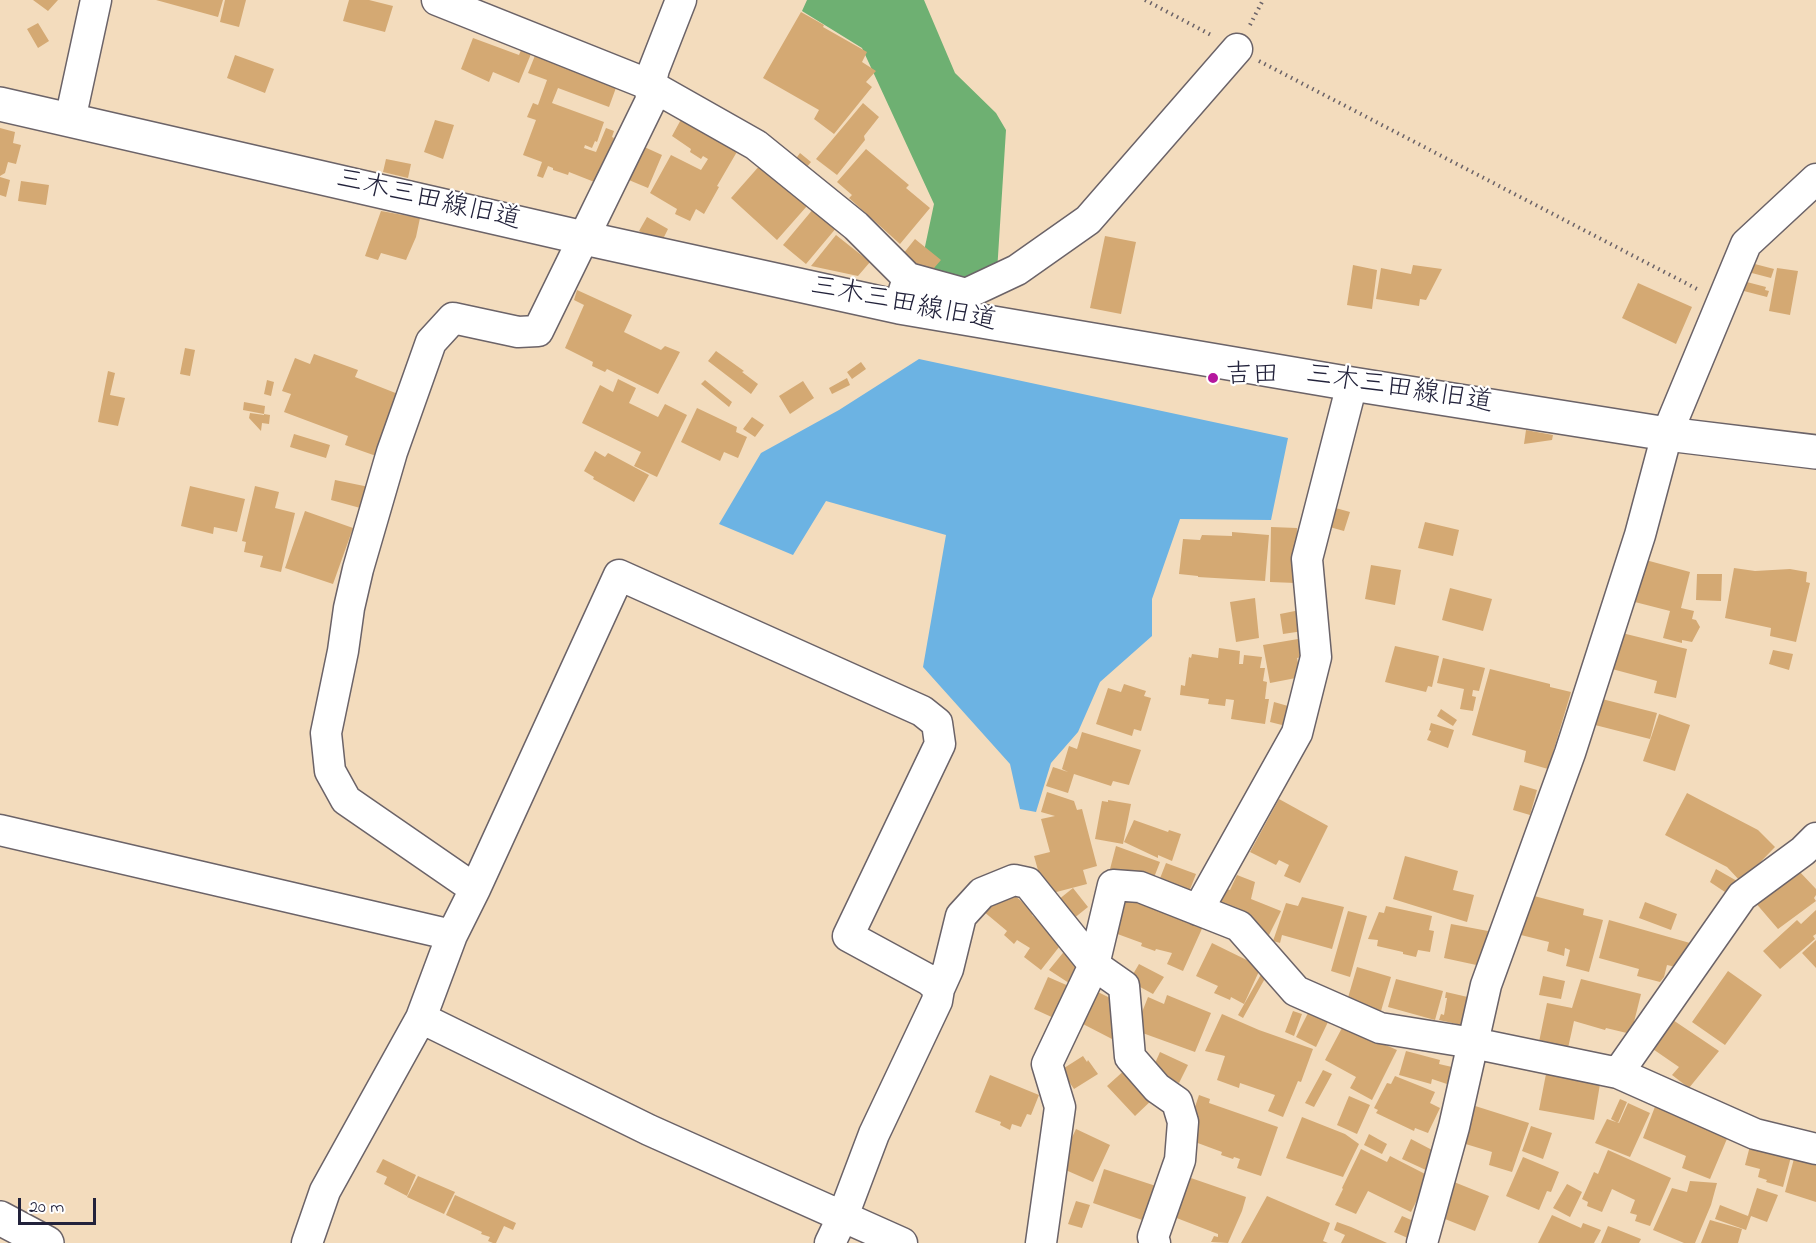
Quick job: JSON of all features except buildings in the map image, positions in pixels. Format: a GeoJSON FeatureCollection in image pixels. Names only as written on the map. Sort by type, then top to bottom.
{"type":"FeatureCollection","features":[{"type":"Feature","properties":{"kind":"street"},"geometry":{"type":"LineString","coordinates":[[70,120],[96,0]]}},
{"type":"Feature","properties":{"kind":"street"},"geometry":{"type":"LineString","coordinates":[[437,0],[650,85],[756,145],[856,226],[904,293],[966,294],[1017,270],[1088,220],[1237,49]]}},
{"type":"Feature","properties":{"kind":"street"},"geometry":{"type":"LineString","coordinates":[[475,889],[346,800],[330,771],[326,734],[358,569],[392,452],[430,342],[453,318],[518,332],[538,331],[651,100],[650,85],[654,69],[681,0]]}},
{"type":"Feature","properties":{"kind":"street","name":"三木三田線旧道"},"geometry":{"type":"LineString","coordinates":[[0,104],[584,238],[904,293],[1352,384],[1667,434],[1816,452]]}},
{"type":"Feature","properties":{"kind":"street"},"geometry":{"type":"LineString","coordinates":[[1427,1242],[1486,985],[1570,753],[1640,535],[1667,434],[1746,244],[1816,179]]}},
{"type":"Feature","properties":{"kind":"street"},"geometry":{"type":"LineString","coordinates":[[1198,910],[1297,733],[1316,657],[1307,558],[1352,384]]}},
{"type":"Feature","properties":{"kind":"street"},"geometry":{"type":"LineString","coordinates":[[307,1243],[325,1191],[421,1018],[452,935],[619,575],[922,711],[937,723],[940,744],[848,936],[929,980],[939,989]]}},
{"type":"Feature","properties":{"kind":"street"},"geometry":{"type":"LineString","coordinates":[[0,830],[452,935]]}},
{"type":"Feature","properties":{"kind":"street"},"geometry":{"type":"LineString","coordinates":[[1618,1072],[1742,896],[1803,851],[1816,838]]}},
{"type":"Feature","properties":{"kind":"street"},"geometry":{"type":"LineString","coordinates":[[830,1243],[843,1216],[873,1134],[937,1001],[939,989],[948,969],[961,916],[982,894],[1014,880],[1028,883],[1094,965],[1124,986],[1130,1057],[1157,1088],[1177,1102],[1182,1122],[1180,1160],[1153,1237],[1155,1243]]}},
{"type":"Feature","properties":{"kind":"street"},"geometry":{"type":"LineString","coordinates":[[1041,1243],[1060,1107],[1047,1065],[1094,965],[1113,885],[1140,887],[1239,926],[1296,991],[1380,1028],[1473,1043],[1618,1072],[1755,1134],[1816,1149]]}},
{"type":"Feature","properties":{"kind":"street"},"geometry":{"type":"LineString","coordinates":[[421,1018],[649,1130],[902,1243]]}},
{"type":"Feature","properties":{"kind":"street"},"geometry":{"type":"LineString","coordinates":[[0,1218],[47,1243]]}},
{"type":"Feature","properties":{"kind":"path"},"geometry":{"type":"LineString","coordinates":[[1145,0],[1721,302]]}},
{"type":"Feature","properties":{"kind":"green space"},"geometry":{"type":"Polygon","coordinates":[[[807,0],[924,0],[955,73],[996,113],[1006,130],[997,272],[969,283],[919,275],[934,204],[862,48],[802,11],[807,0]]]}},
{"type":"Feature","properties":{"kind":"water"},"geometry":{"type":"Polygon","coordinates":[[[919,359],[1288,438],[1271,520],[1180,519],[1152,599],[1152,636],[1100,682],[1078,732],[1051,763],[1036,812],[1020,809],[1010,764],[923,667],[946,535],[826,501],[793,555],[719,524],[761,453],[839,410],[919,359]]]}},
{"type":"Feature","properties":{"kind":"place","name":"吉田"},"geometry":{"type":"Point","coordinates":[1213,378]}}]}
